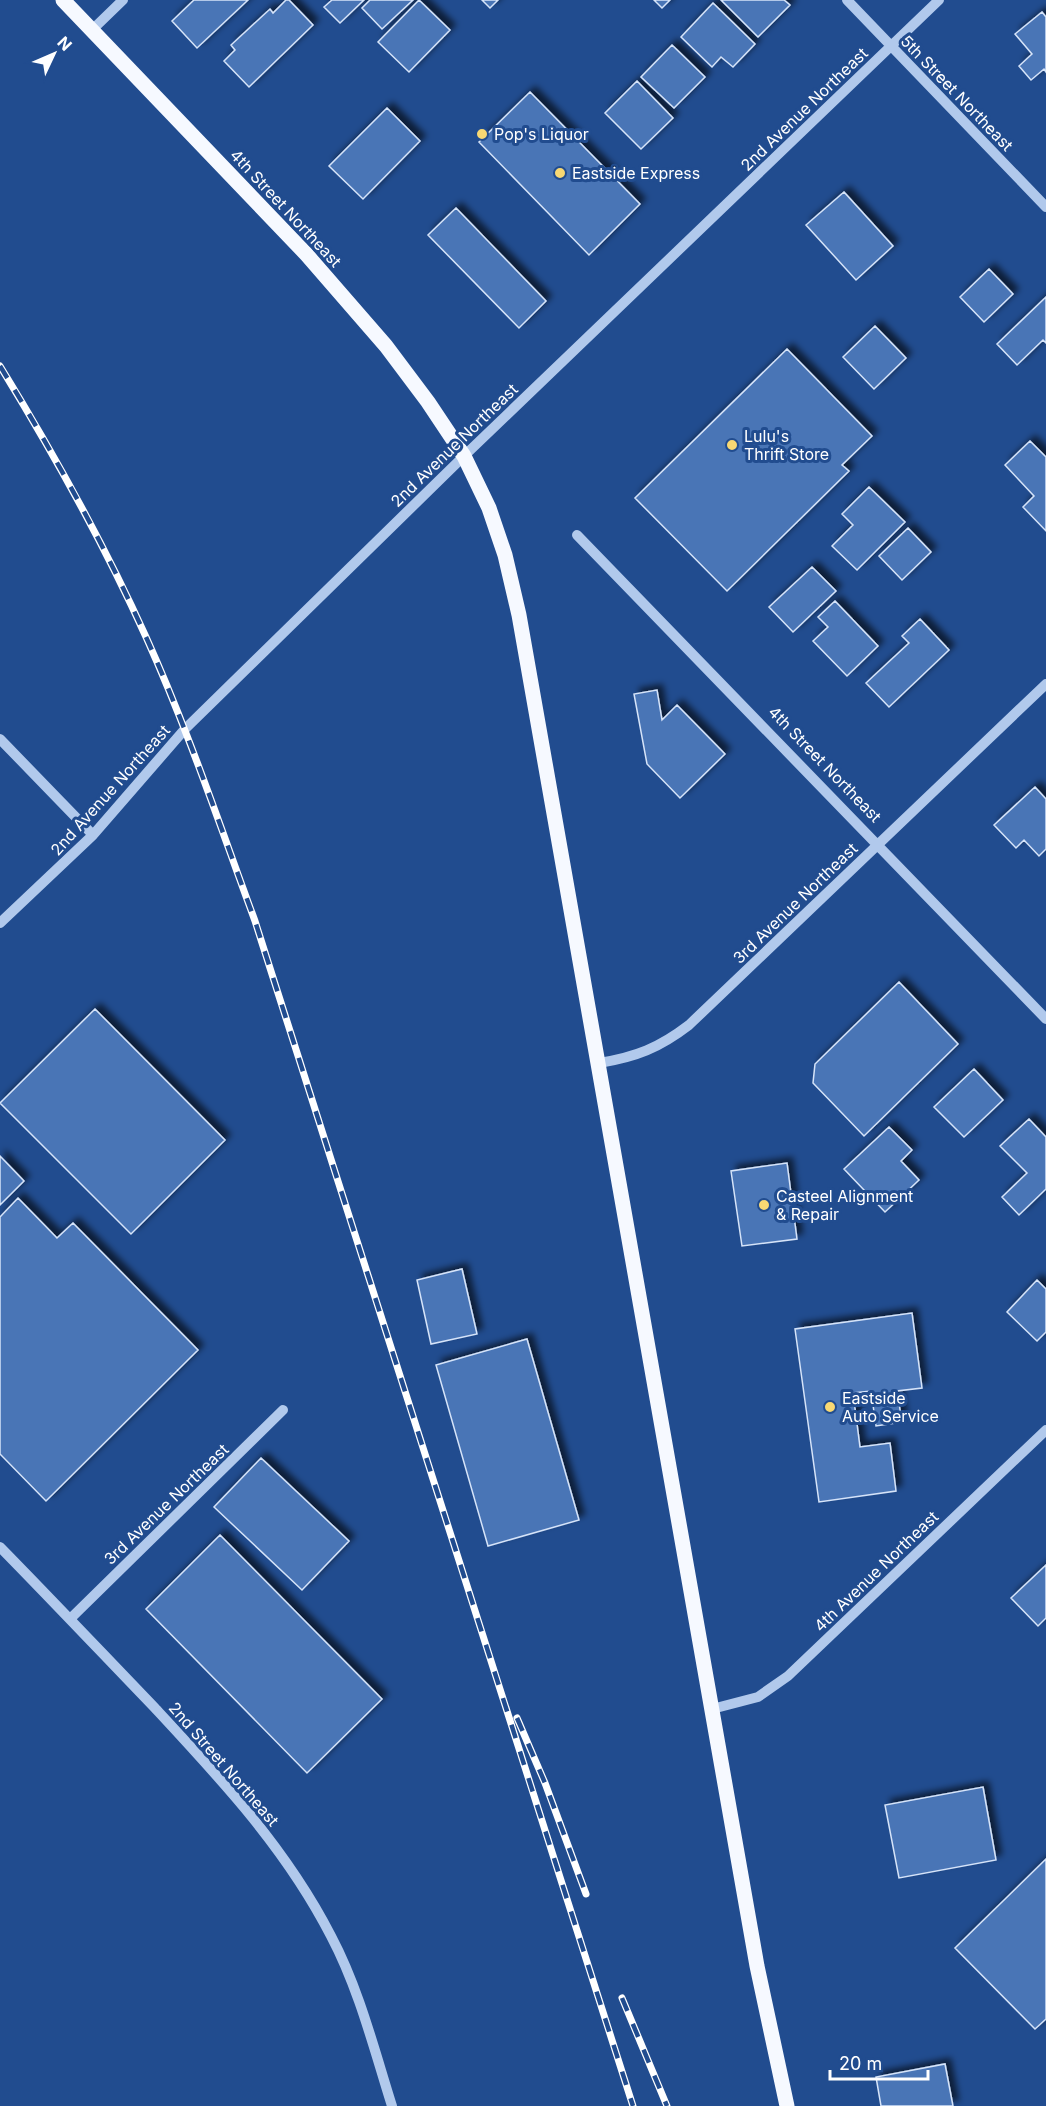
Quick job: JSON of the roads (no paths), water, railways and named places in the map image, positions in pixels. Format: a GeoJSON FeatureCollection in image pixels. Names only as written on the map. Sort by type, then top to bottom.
{"type":"FeatureCollection","features":[{"type":"Feature","properties":{"kind":"main road","name":"4th Street Northeast"},"geometry":{"type":"LineString","coordinates":[[63,0],[307,255],[386,346],[428,402],[464,456],[489,508],[505,555],[519,615],[758,1966],[787,2106]]}},
{"type":"Feature","properties":{"kind":"street"},"geometry":{"type":"LineString","coordinates":[[92,30],[123,0]]}},
{"type":"Feature","properties":{"kind":"street","name":"5th Street Northeast"},"geometry":{"type":"LineString","coordinates":[[847,0],[1046,207]]}},
{"type":"Feature","properties":{"kind":"street","name":"2nd Avenue Northeast"},"geometry":{"type":"LineString","coordinates":[[0,923],[93,835],[185,729],[464,456],[939,0]]}},
{"type":"Feature","properties":{"kind":"street","name":"4th Street Northeast"},"geometry":{"type":"LineString","coordinates":[[577,535],[1046,1019]]}},
{"type":"Feature","properties":{"kind":"street","name":"3rd Avenue Northeast"},"geometry":{"type":"LineString","coordinates":[[599,1062],[625,1059],[649,1051],[668,1042],[682,1031],[1046,684]]}},
{"type":"Feature","properties":{"kind":"street"},"geometry":{"type":"LineString","coordinates":[[0,739],[93,835]]}},
{"type":"Feature","properties":{"kind":"street","name":"3rd Avenue Northeast"},"geometry":{"type":"LineString","coordinates":[[70,1619],[283,1410]]}},
{"type":"Feature","properties":{"kind":"street","name":"4th Avenue Northeast"},"geometry":{"type":"LineString","coordinates":[[712,1709],[759,1697],[788,1676],[1046,1430]]}},
{"type":"Feature","properties":{"kind":"street","name":"2nd Street Northeast"},"geometry":{"type":"LineString","coordinates":[[0,1547],[219,1776],[261,1826],[302,1885],[332,1936],[359,2002],[392,2106]]}},
{"type":"Feature","properties":{"kind":"railway"},"geometry":{"type":"LineString","coordinates":[[0,366],[78,500],[130,602],[176,707],[255,921],[633,2106]]}},
{"type":"Feature","properties":{"kind":"railway"},"geometry":{"type":"LineString","coordinates":[[517,1718],[545,1783],[586,1894]]}},
{"type":"Feature","properties":{"kind":"railway"},"geometry":{"type":"LineString","coordinates":[[622,1998],[667,2106]]}},
{"type":"Feature","properties":{"kind":"place","name":"Pop's Liquor"},"geometry":{"type":"Point","coordinates":[482,134]}},
{"type":"Feature","properties":{"kind":"place","name":"Eastside Express"},"geometry":{"type":"Point","coordinates":[560,173]}},
{"type":"Feature","properties":{"kind":"place","name":"Lulu's Thrift Store"},"geometry":{"type":"Point","coordinates":[732,445]}},
{"type":"Feature","properties":{"kind":"place","name":"Casteel Alignment & Repair"},"geometry":{"type":"Point","coordinates":[764,1205]}},
{"type":"Feature","properties":{"kind":"place","name":"Eastside Auto Service"},"geometry":{"type":"Point","coordinates":[830,1407]}}]}
